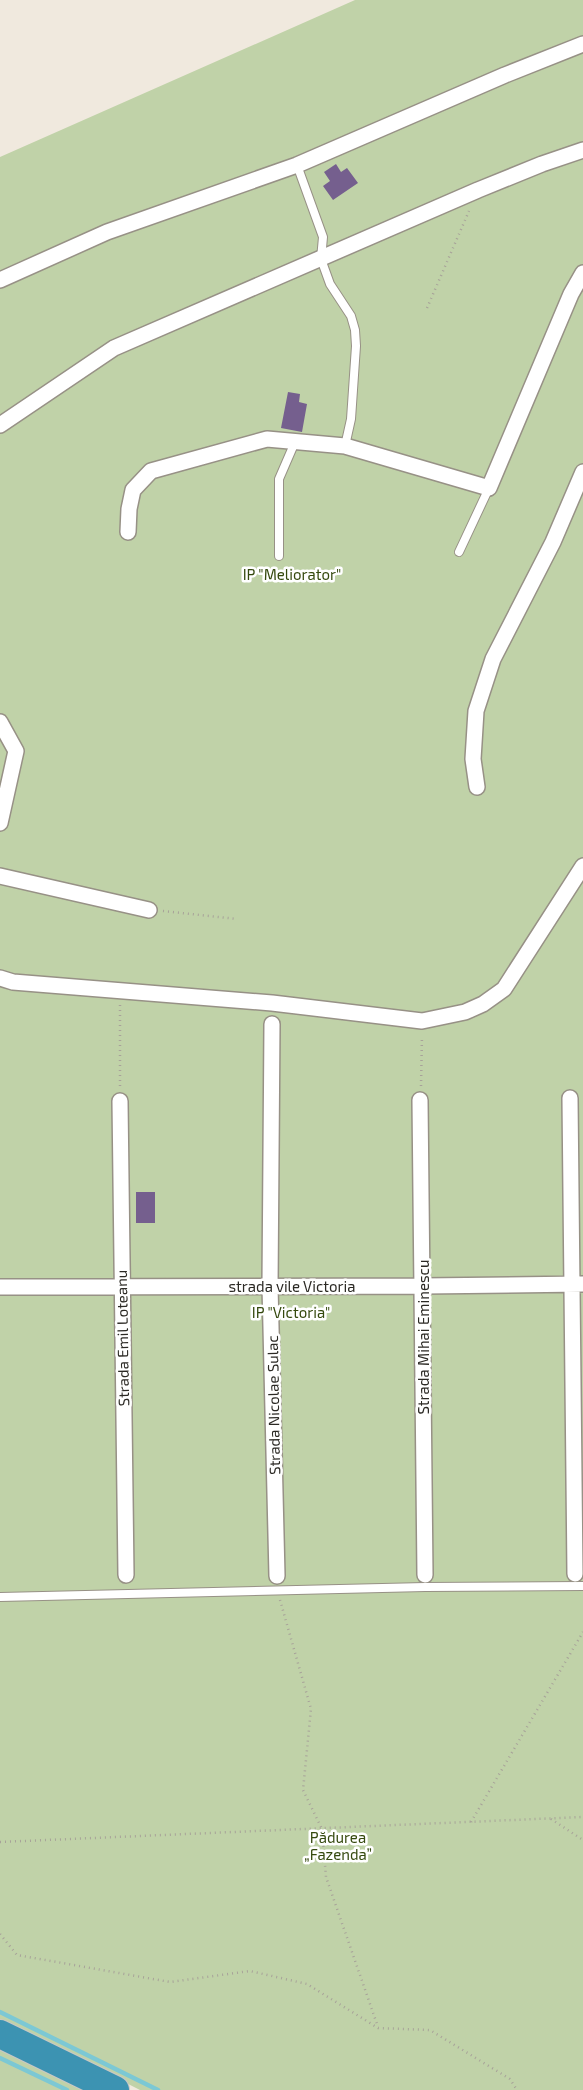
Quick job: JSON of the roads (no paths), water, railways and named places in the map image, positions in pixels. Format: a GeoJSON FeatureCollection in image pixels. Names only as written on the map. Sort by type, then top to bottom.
{"type":"FeatureCollection","features":[{"type":"Feature","properties":{"kind":"highway"},"geometry":{"type":"LineString","coordinates":[[0,2034],[116,2090]]}},
{"type":"Feature","properties":{"kind":"street"},"geometry":{"type":"LineString","coordinates":[[0,280],[107,232],[297,166],[505,75],[583,44]]}},
{"type":"Feature","properties":{"kind":"street"},"geometry":{"type":"LineString","coordinates":[[0,425],[114,348],[478,190],[542,164],[583,150]]}},
{"type":"Feature","properties":{"kind":"street"},"geometry":{"type":"LineString","coordinates":[[128,532],[129,509],[133,490],[151,471],[267,439],[345,446],[489,488],[570,294],[583,273]]}},
{"type":"Feature","properties":{"kind":"street"},"geometry":{"type":"LineString","coordinates":[[477,786],[474,759],[476,711],[493,659],[553,542],[583,472]]}},
{"type":"Feature","properties":{"kind":"street"},"geometry":{"type":"LineString","coordinates":[[0,722],[16,751],[0,823]]}},
{"type":"Feature","properties":{"kind":"street"},"geometry":{"type":"LineString","coordinates":[[0,978],[13,982],[272,1003],[422,1021],[465,1012],[483,1004],[504,989],[583,866]]}},
{"type":"Feature","properties":{"kind":"street"},"geometry":{"type":"LineString","coordinates":[[0,876],[149,910]]}},
{"type":"Feature","properties":{"kind":"street","name":"Strada Nicolae Sulac"},"geometry":{"type":"LineString","coordinates":[[272,1024],[270,1286],[277,1584]]}},
{"type":"Feature","properties":{"kind":"street"},"geometry":{"type":"LineString","coordinates":[[570,1098],[577,1284],[579,1580]]}},
{"type":"Feature","properties":{"kind":"street","name":"Strada Mihai Eminescu"},"geometry":{"type":"LineString","coordinates":[[420,1100],[425,1575]]}},
{"type":"Feature","properties":{"kind":"street","name":"Strada Emil Loteanu"},"geometry":{"type":"LineString","coordinates":[[120,1101],[126,1575]]}},
{"type":"Feature","properties":{"kind":"street","name":"strada vile Victoria"},"geometry":{"type":"LineString","coordinates":[[0,1287],[577,1284]]}},
{"type":"Feature","properties":{"kind":"lane"},"geometry":{"type":"LineString","coordinates":[[297,166],[322,236],[321,259],[330,284],[351,316],[355,330],[356,346],[351,419],[345,446]]}},
{"type":"Feature","properties":{"kind":"lane"},"geometry":{"type":"LineString","coordinates":[[279,556],[279,479],[295,442]]}},
{"type":"Feature","properties":{"kind":"lane"},"geometry":{"type":"LineString","coordinates":[[459,552],[489,488]]}},
{"type":"Feature","properties":{"kind":"lane"},"geometry":{"type":"LineString","coordinates":[[0,1597],[277,1584],[579,1580]]}},
{"type":"Feature","properties":{"kind":"waterway"},"geometry":{"type":"LineString","coordinates":[[0,2012],[158,2090]]}},
{"type":"Feature","properties":{"kind":"waterway"},"geometry":{"type":"LineString","coordinates":[[0,2058],[67,2090]]}},
{"type":"Feature","properties":{"kind":"park label","name":"IP \"Meliorator\""},"geometry":{"type":"Point","coordinates":[292,574]}},
{"type":"Feature","properties":{"kind":"park label","name":"IP \"Victoria\""},"geometry":{"type":"Point","coordinates":[291,1312]}},
{"type":"Feature","properties":{"kind":"park label","name":"Pădurea „Fazenda”"},"geometry":{"type":"Point","coordinates":[338,1846]}}]}
